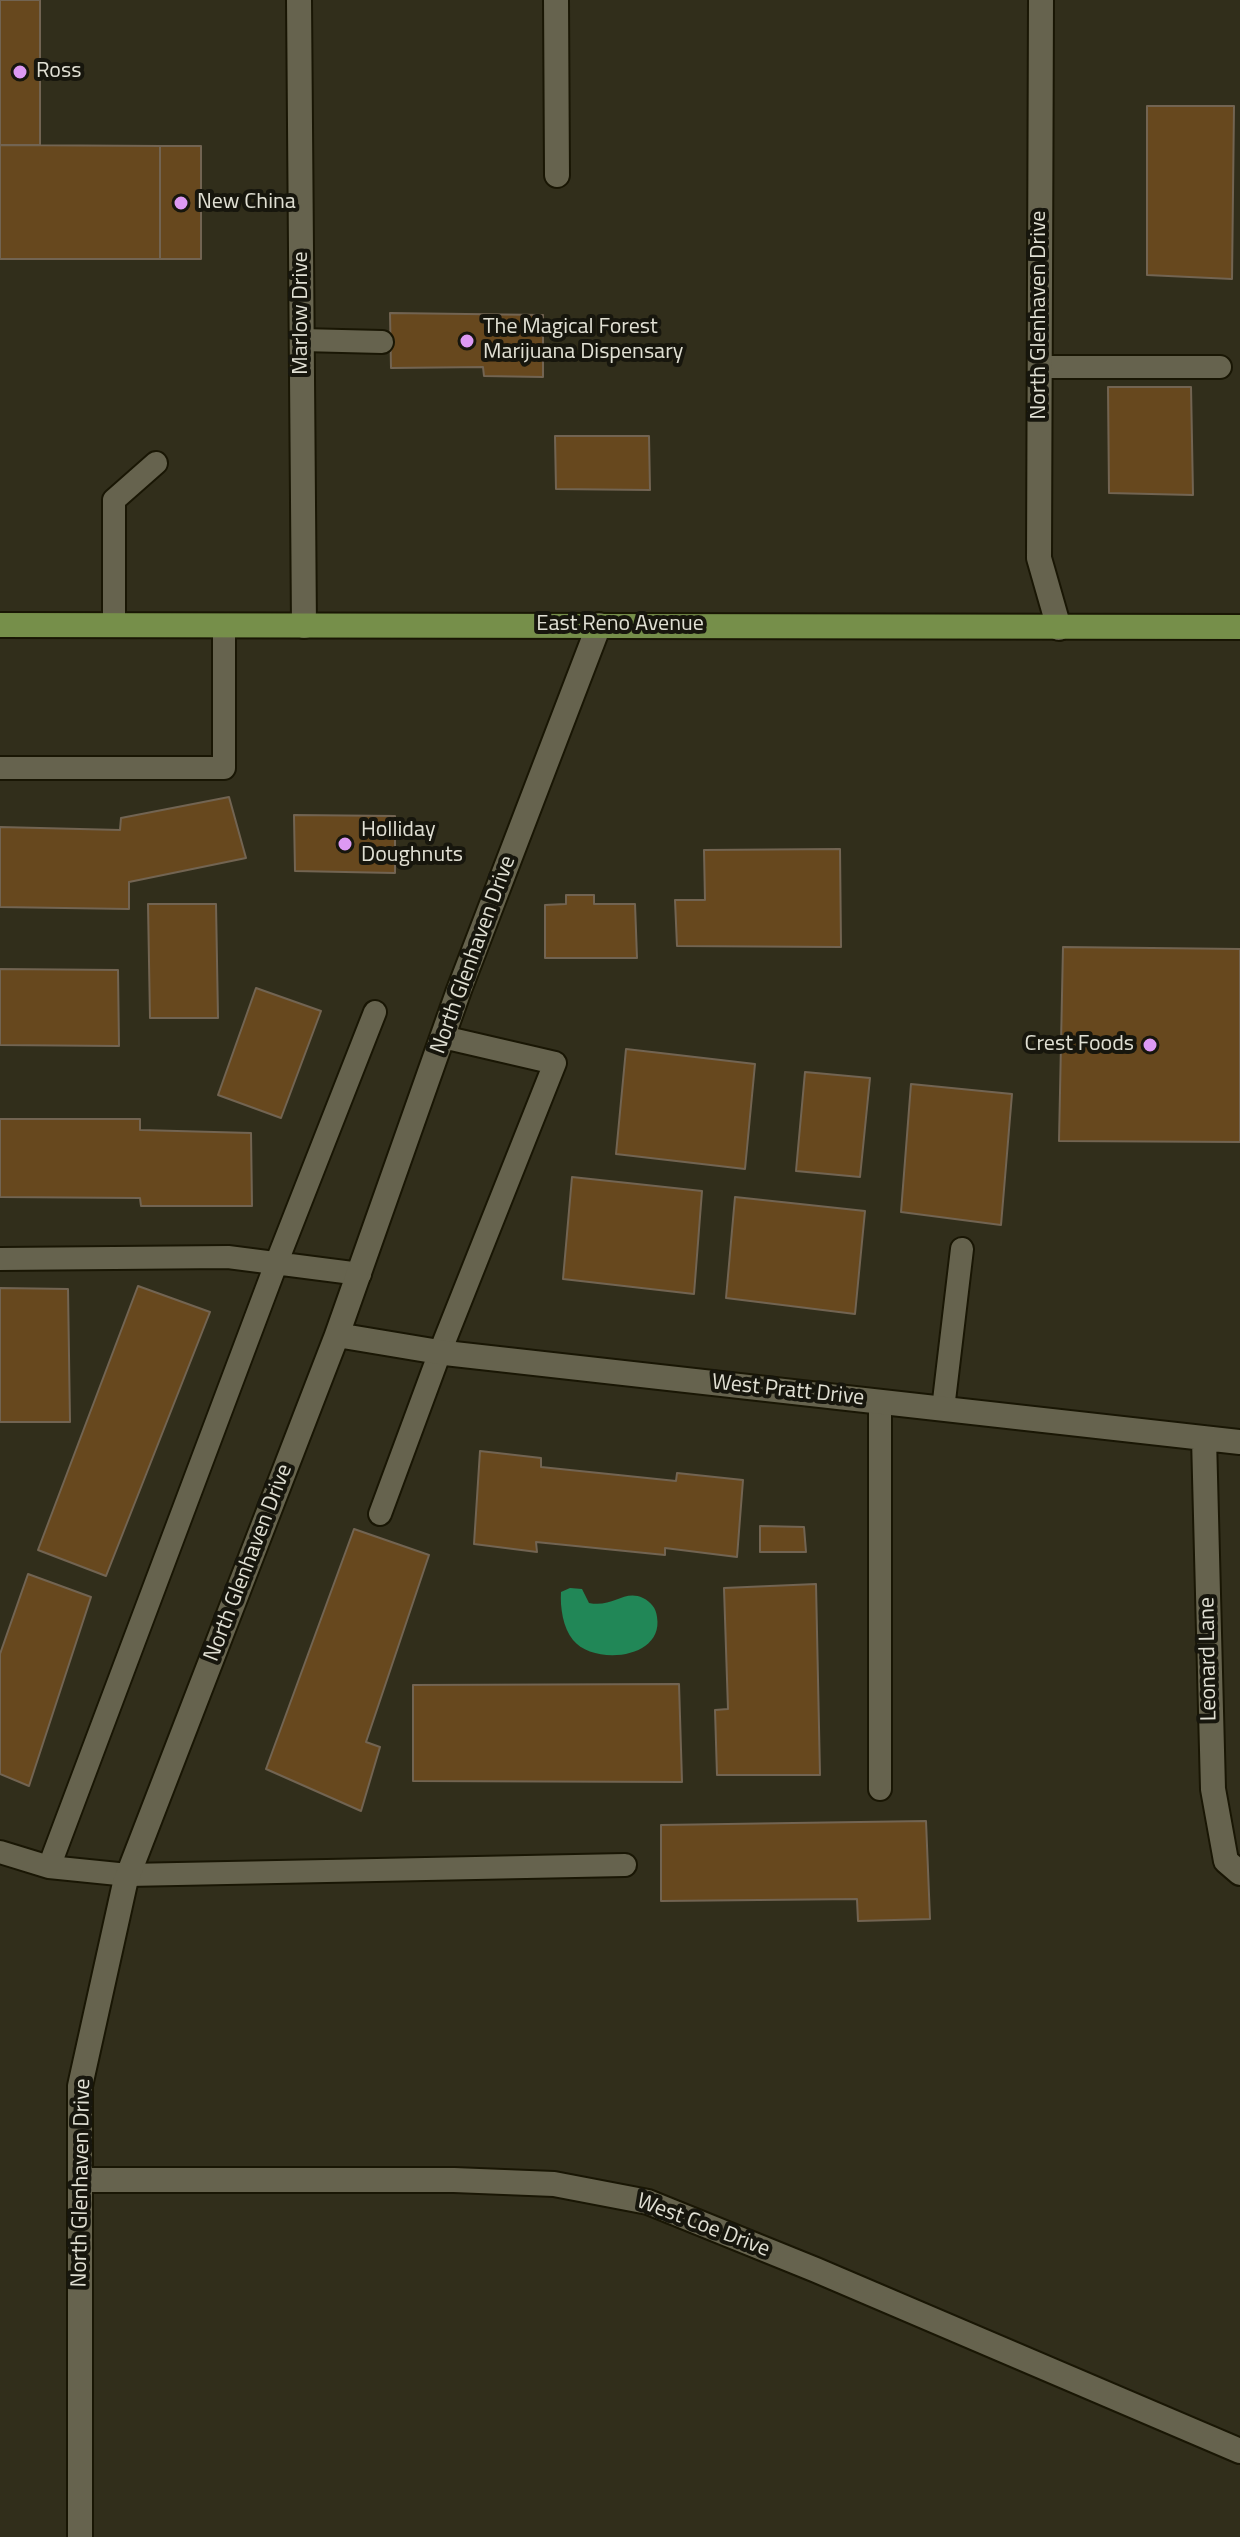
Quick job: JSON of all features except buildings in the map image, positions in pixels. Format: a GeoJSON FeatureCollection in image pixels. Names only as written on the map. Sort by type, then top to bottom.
{"type":"FeatureCollection","features":[{"type":"Feature","properties":{"kind":"main road","name":"East Reno Avenue"},"geometry":{"type":"LineString","coordinates":[[0,625],[1240,627]]}},
{"type":"Feature","properties":{"kind":"street","name":"Marlow Drive"},"geometry":{"type":"LineString","coordinates":[[299,0],[304,626]]}},
{"type":"Feature","properties":{"kind":"street"},"geometry":{"type":"LineString","coordinates":[[556,0],[557,175]]}},
{"type":"Feature","properties":{"kind":"street","name":"North Glenhaven Drive"},"geometry":{"type":"LineString","coordinates":[[1041,0],[1039,558],[1059,628]]}},
{"type":"Feature","properties":{"kind":"street","name":"North Glenhaven Drive"},"geometry":{"type":"LineString","coordinates":[[80,2537],[80,2086],[128,1875],[360,1274],[443,1037],[599,625]]}},
{"type":"Feature","properties":{"kind":"street","name":"West Pratt Drive"},"geometry":{"type":"LineString","coordinates":[[337,1335],[440,1352],[1240,1442]]}},
{"type":"Feature","properties":{"kind":"street","name":"Leonard Lane"},"geometry":{"type":"LineString","coordinates":[[1204,1438],[1213,1789],[1226,1861],[1240,1873]]}},
{"type":"Feature","properties":{"kind":"street","name":"West Coe Drive"},"geometry":{"type":"LineString","coordinates":[[80,2180],[454,2180],[554,2184],[648,2202],[816,2270],[1240,2451]]}},
{"type":"Feature","properties":{"kind":"lane"},"geometry":{"type":"LineString","coordinates":[[302,340],[382,342]]}},
{"type":"Feature","properties":{"kind":"lane"},"geometry":{"type":"LineString","coordinates":[[1040,367],[1220,367]]}},
{"type":"Feature","properties":{"kind":"lane"},"geometry":{"type":"LineString","coordinates":[[114,625],[114,500],[156,463]]}},
{"type":"Feature","properties":{"kind":"lane"},"geometry":{"type":"LineString","coordinates":[[0,768],[224,768],[224,625]]}},
{"type":"Feature","properties":{"kind":"lane"},"geometry":{"type":"LineString","coordinates":[[49,1867],[276,1264],[375,1012]]}},
{"type":"Feature","properties":{"kind":"lane"},"geometry":{"type":"LineString","coordinates":[[380,1514],[440,1352],[555,1063],[443,1037]]}},
{"type":"Feature","properties":{"kind":"lane"},"geometry":{"type":"LineString","coordinates":[[943,1409],[962,1249]]}},
{"type":"Feature","properties":{"kind":"lane"},"geometry":{"type":"LineString","coordinates":[[0,1259],[228,1257],[360,1274]]}},
{"type":"Feature","properties":{"kind":"lane"},"geometry":{"type":"LineString","coordinates":[[880,1402],[880,1789]]}},
{"type":"Feature","properties":{"kind":"lane"},"geometry":{"type":"LineString","coordinates":[[0,1852],[49,1867],[128,1875],[625,1865]]}},
{"type":"Feature","properties":{"kind":"shaded area"},"geometry":{"type":"Polygon","coordinates":[[[570,1588],[582,1589],[589,1603],[636,1596],[651,1603],[657,1617],[656,1631],[650,1642],[626,1654],[596,1653],[583,1648],[573,1640],[563,1617],[561,1592],[570,1588]]]}},
{"type":"Feature","properties":{"kind":"place","name":"Ross"},"geometry":{"type":"Point","coordinates":[20,72]}},
{"type":"Feature","properties":{"kind":"place","name":"New China"},"geometry":{"type":"Point","coordinates":[181,203]}},
{"type":"Feature","properties":{"kind":"place","name":"The Magical Forest Marijuana Dispensary"},"geometry":{"type":"Point","coordinates":[467,341]}},
{"type":"Feature","properties":{"kind":"place","name":"Holliday Doughnuts"},"geometry":{"type":"Point","coordinates":[345,844]}},
{"type":"Feature","properties":{"kind":"place","name":"Crest Foods"},"geometry":{"type":"Point","coordinates":[1150,1045]}}]}
